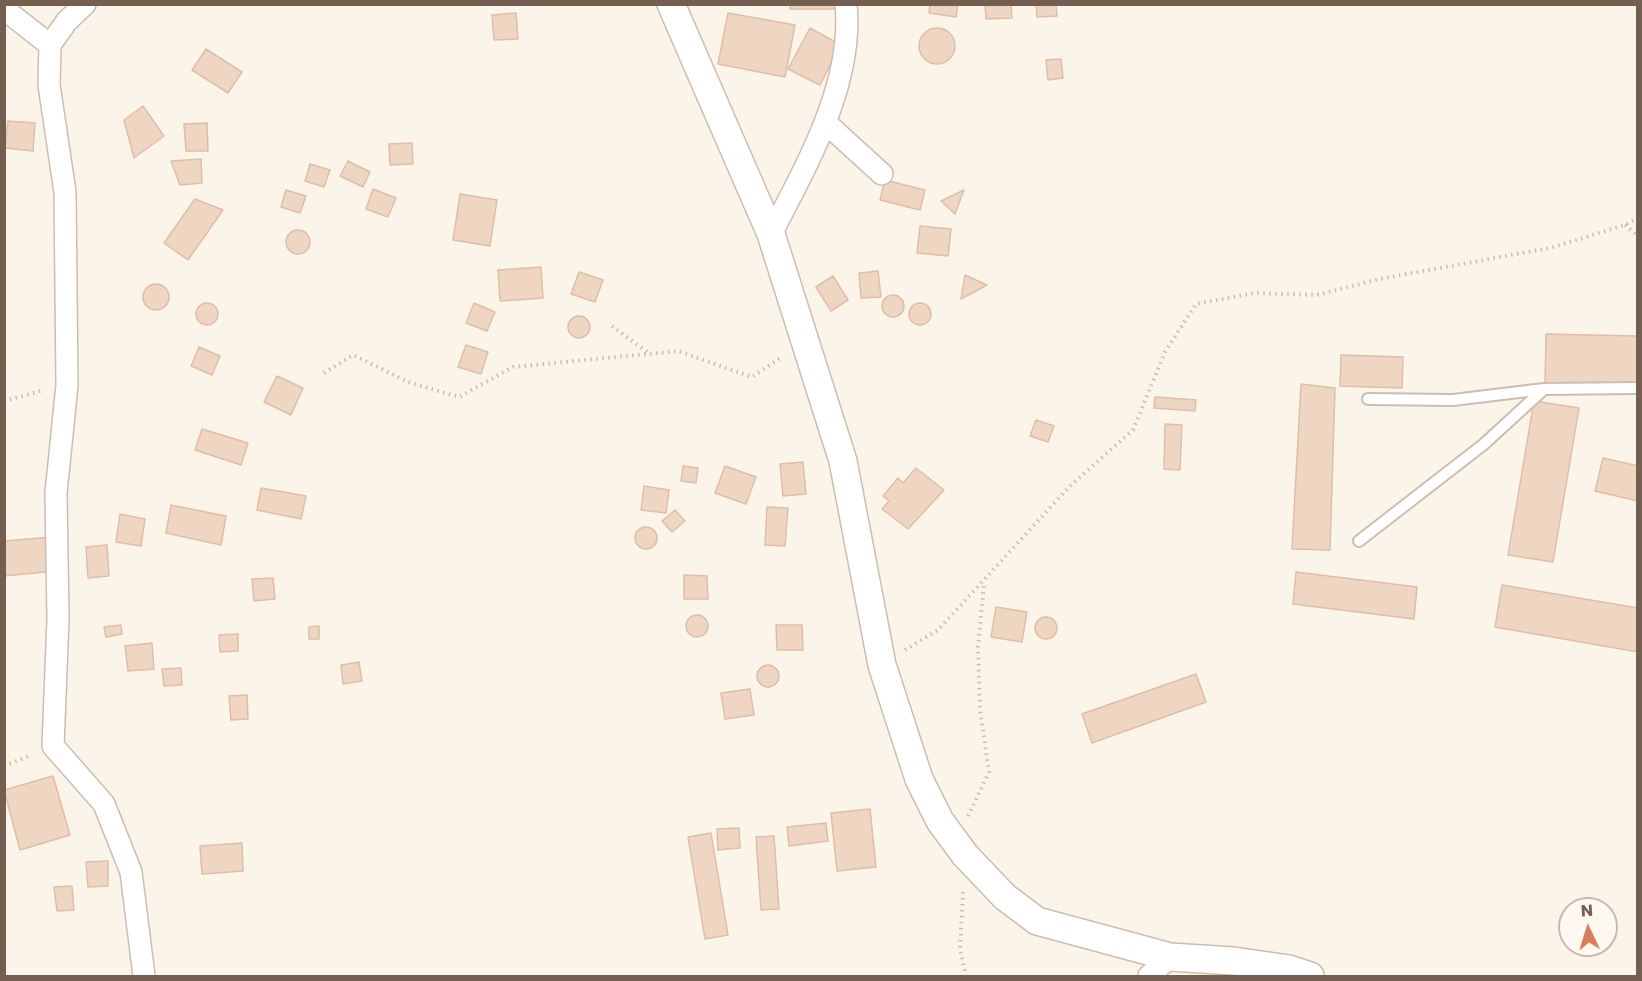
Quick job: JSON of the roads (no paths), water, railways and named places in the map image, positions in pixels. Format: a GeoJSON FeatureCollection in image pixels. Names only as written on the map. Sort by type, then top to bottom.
{"type":"FeatureCollection","features":[{"type":"Feature","properties":{"kind":"street"},"geometry":{"type":"LineString","coordinates":[[85,4],[67,21],[50,45],[49,85],[65,192],[67,385],[56,493],[58,619],[53,746],[104,804],[131,872],[144,976]]}},
{"type":"Feature","properties":{"kind":"street"},"geometry":{"type":"LineString","coordinates":[[671,4],[771,234],[843,461],[882,665],[919,778],[940,821],[965,855],[1005,897],[1037,921],[1170,957],[1234,961],[1289,969],[1310,976]]}},
{"type":"Feature","properties":{"kind":"street"},"geometry":{"type":"LineString","coordinates":[[771,234],[827,124],[844,49],[846,4]]}},
{"type":"Feature","properties":{"kind":"street"},"geometry":{"type":"LineString","coordinates":[[4,9],[50,45]]}},
{"type":"Feature","properties":{"kind":"street"},"geometry":{"type":"LineString","coordinates":[[827,124],[882,174]]}},
{"type":"Feature","properties":{"kind":"street"},"geometry":{"type":"LineString","coordinates":[[1149,976],[1170,957]]}},
{"type":"Feature","properties":{"kind":"lane"},"geometry":{"type":"LineString","coordinates":[[1368,399],[1454,400],[1544,389],[1638,388]]}},
{"type":"Feature","properties":{"kind":"lane"},"geometry":{"type":"LineString","coordinates":[[1359,541],[1484,444],[1544,389]]}}]}
